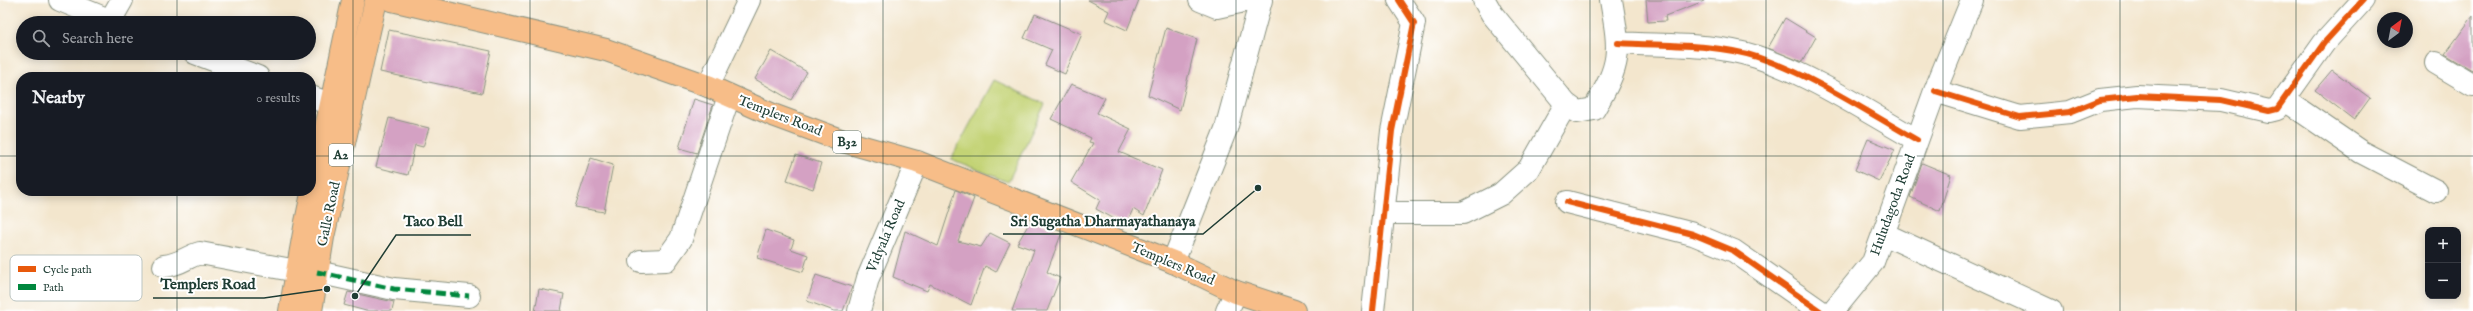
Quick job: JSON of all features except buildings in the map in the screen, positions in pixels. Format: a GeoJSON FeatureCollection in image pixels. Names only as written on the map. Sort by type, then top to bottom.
{"type":"FeatureCollection","features":[{"type":"Feature","properties":{"kind":"main road","name":"Galle Road"},"geometry":{"type":"LineString","coordinates":[[316,150],[321,101],[353,0]]}},
{"type":"Feature","properties":{"kind":"main road","name":"Galle Road"},"geometry":{"type":"LineString","coordinates":[[290,311],[307,272],[376,0]]}},
{"type":"Feature","properties":{"kind":"main road","name":"Templers Road"},"geometry":{"type":"LineString","coordinates":[[392,0],[606,50],[708,86],[773,115],[846,142],[917,162],[1172,262],[1232,302],[1294,311]]}},
{"type":"Feature","properties":{"kind":"main road","name":"Galle Road"},"geometry":{"type":"LineString","coordinates":[[311,311],[307,272],[312,196]]}},
{"type":"Feature","properties":{"kind":"street"},"geometry":{"type":"LineString","coordinates":[[60,0],[99,16]]}},
{"type":"Feature","properties":{"kind":"street"},"geometry":{"type":"LineString","coordinates":[[115,16],[122,0]]}},
{"type":"Feature","properties":{"kind":"street"},"geometry":{"type":"LineString","coordinates":[[708,86],[749,0]]}},
{"type":"Feature","properties":{"kind":"street"},"geometry":{"type":"LineString","coordinates":[[1200,0],[1218,7],[1249,0]]}},
{"type":"Feature","properties":{"kind":"street"},"geometry":{"type":"LineString","coordinates":[[1172,262],[1226,129],[1262,0]]}},
{"type":"Feature","properties":{"kind":"street"},"geometry":{"type":"LineString","coordinates":[[1373,311],[1392,131],[1414,23],[1399,0]]}},
{"type":"Feature","properties":{"kind":"street"},"geometry":{"type":"LineString","coordinates":[[1484,0],[1492,14],[1566,104],[1577,112],[1594,110],[1607,87],[1616,64],[1618,43],[1611,0]]}},
{"type":"Feature","properties":{"kind":"street","name":"Huludagoda Road"},"geometry":{"type":"LineString","coordinates":[[1833,311],[1873,262],[1935,91],[1972,0]]}},
{"type":"Feature","properties":{"kind":"street"},"geometry":{"type":"LineString","coordinates":[[1935,91],[2020,117],[2070,112],[2100,100],[2137,96],[2221,100],[2269,111],[2277,109],[2285,100],[2324,43],[2363,0]]}},
{"type":"Feature","properties":{"kind":"street"},"geometry":{"type":"LineString","coordinates":[[1618,43],[1709,47],[1756,57],[1796,72],[1917,140]]}},
{"type":"Feature","properties":{"kind":"street"},"geometry":{"type":"LineString","coordinates":[[213,60],[245,72]]}},
{"type":"Feature","properties":{"kind":"street"},"geometry":{"type":"LineString","coordinates":[[2436,63],[2473,85]]}},
{"type":"Feature","properties":{"kind":"street"},"geometry":{"type":"LineString","coordinates":[[641,261],[666,260],[680,239],[729,96]]}},
{"type":"Feature","properties":{"kind":"street"},"geometry":{"type":"LineString","coordinates":[[2285,100],[2360,152],[2436,192]]}},
{"type":"Feature","properties":{"kind":"street"},"geometry":{"type":"LineString","coordinates":[[1384,213],[1464,213],[1501,194],[1529,169],[1566,104]]}},
{"type":"Feature","properties":{"kind":"street","name":"Vidyala Road"},"geometry":{"type":"LineString","coordinates":[[859,311],[868,278],[917,162]]}},
{"type":"Feature","properties":{"kind":"street"},"geometry":{"type":"LineString","coordinates":[[1567,202],[1693,234],[1734,251],[1820,311]]}},
{"type":"Feature","properties":{"kind":"street"},"geometry":{"type":"LineString","coordinates":[[1884,234],[2051,311]]}},
{"type":"Feature","properties":{"kind":"street"},"geometry":{"type":"LineString","coordinates":[[164,266],[179,264],[190,256],[200,253],[394,289],[469,296]]}},
{"type":"Feature","properties":{"kind":"green space"},"geometry":{"type":"Polygon","coordinates":[[[994,80],[1045,104],[1008,182],[951,159],[994,80]]]}},
{"type":"Feature","properties":{"kind":"marked path"},"geometry":{"type":"LineString","coordinates":[[317,272],[394,289],[469,296]]}},
{"type":"Feature","properties":{"kind":"cycle path"},"geometry":{"type":"LineString","coordinates":[[1373,311],[1392,131],[1414,23],[1399,0]]}},
{"type":"Feature","properties":{"kind":"cycle path"},"geometry":{"type":"LineString","coordinates":[[1935,91],[2020,117],[2070,112],[2100,100],[2137,96],[2221,100],[2269,111],[2277,109],[2324,43],[2363,0]]}},
{"type":"Feature","properties":{"kind":"cycle path"},"geometry":{"type":"LineString","coordinates":[[1618,43],[1706,47],[1723,49],[1757,57],[1819,84],[1917,140]]}},
{"type":"Feature","properties":{"kind":"cycle path"},"geometry":{"type":"LineString","coordinates":[[1567,202],[1693,234],[1734,251],[1820,311]]}},
{"type":"Feature","properties":{"kind":"place","name":"Sri Sugatha Dharmayathanaya"},"geometry":{"type":"Point","coordinates":[1258,188]}},
{"type":"Feature","properties":{"kind":"place","name":"Templers Road"},"geometry":{"type":"Point","coordinates":[327,289]}},
{"type":"Feature","properties":{"kind":"place","name":"Taco Bell"},"geometry":{"type":"Point","coordinates":[355,296]}}]}
